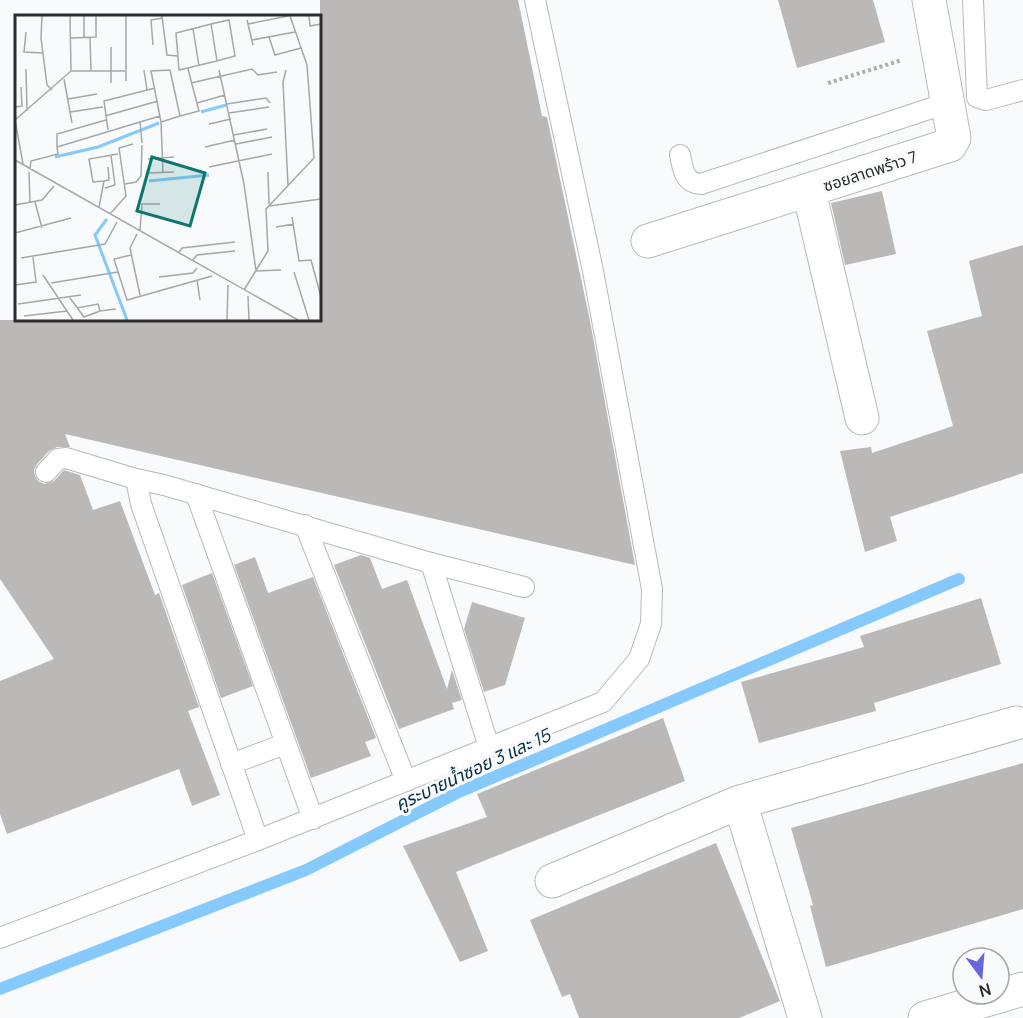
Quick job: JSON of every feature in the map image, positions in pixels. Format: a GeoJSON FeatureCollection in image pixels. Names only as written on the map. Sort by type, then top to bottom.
{"type":"FeatureCollection","features":[{"type":"Feature","properties":{"kind":"street","name":"ซอยลาดพร้าว 7"},"geometry":{"type":"LineString","coordinates":[[648,241],[950,146],[954,138],[929,0]]}},
{"type":"Feature","properties":{"kind":"street"},"geometry":{"type":"LineString","coordinates":[[809,191],[862,418]]}},
{"type":"Feature","properties":{"kind":"street"},"geometry":{"type":"LineString","coordinates":[[552,881],[740,802],[1016,723]]}},
{"type":"Feature","properties":{"kind":"street"},"geometry":{"type":"LineString","coordinates":[[740,802],[805,1018]]}},
{"type":"Feature","properties":{"kind":"street"},"geometry":{"type":"LineString","coordinates":[[925,1018],[1023,989]]}},
{"type":"Feature","properties":{"kind":"lane"},"geometry":{"type":"LineString","coordinates":[[0,938],[313,819],[603,702],[639,659],[651,624],[652,589],[593,271],[535,0]]}},
{"type":"Feature","properties":{"kind":"lane"},"geometry":{"type":"LineString","coordinates":[[973,0],[977,97],[986,100],[1023,90]]}},
{"type":"Feature","properties":{"kind":"lane"},"geometry":{"type":"LineString","coordinates":[[680,155],[685,177],[694,184],[701,184],[947,103]]}},
{"type":"Feature","properties":{"kind":"lane"},"geometry":{"type":"LineString","coordinates":[[46,472],[58,459],[66,458],[431,563],[524,587]]}},
{"type":"Feature","properties":{"kind":"lane"},"geometry":{"type":"LineString","coordinates":[[136,479],[141,504],[258,840]]}},
{"type":"Feature","properties":{"kind":"lane"},"geometry":{"type":"LineString","coordinates":[[196,494],[313,819]]}},
{"type":"Feature","properties":{"kind":"lane"},"geometry":{"type":"LineString","coordinates":[[305,525],[406,781]]}},
{"type":"Feature","properties":{"kind":"lane"},"geometry":{"type":"LineString","coordinates":[[431,563],[489,747]]}},
{"type":"Feature","properties":{"kind":"lane"},"geometry":{"type":"LineString","coordinates":[[231,764],[285,744]]}},
{"type":"Feature","properties":{"kind":"path"},"geometry":{"type":"LineString","coordinates":[[828,83],[938,49]]}},
{"type":"Feature","properties":{"kind":"building"},"geometry":{"type":"Polygon","coordinates":[[[320,0],[518,0],[542,116],[547,117],[590,321],[635,565],[65,434],[70,447],[57,447],[49,451],[37,464],[34,470],[35,476],[44,484],[54,481],[64,470],[80,475],[93,510],[120,501],[155,595],[159,593],[199,707],[188,711],[220,795],[192,806],[179,769],[7,834],[0,814],[0,681],[54,659],[0,579],[0,320],[321,321],[320,0]]]}},
{"type":"Feature","properties":{"kind":"building"},"geometry":{"type":"Polygon","coordinates":[[[778,0],[873,0],[885,42],[797,68],[778,0]]]}},
{"type":"Feature","properties":{"kind":"building"},"geometry":{"type":"Polygon","coordinates":[[[882,191],[896,254],[845,265],[831,203],[882,191]]]}},
{"type":"Feature","properties":{"kind":"building"},"geometry":{"type":"Polygon","coordinates":[[[1023,245],[1023,473],[890,517],[897,541],[865,552],[840,451],[871,447],[872,453],[953,426],[927,331],[982,316],[969,261],[1023,245]]]}},
{"type":"Feature","properties":{"kind":"building"},"geometry":{"type":"Polygon","coordinates":[[[361,555],[370,558],[382,589],[407,580],[447,689],[452,670],[462,700],[452,703],[454,709],[399,729],[334,565],[361,555]]]}},
{"type":"Feature","properties":{"kind":"building"},"geometry":{"type":"Polygon","coordinates":[[[255,557],[268,593],[313,577],[376,738],[365,742],[371,756],[311,778],[234,565],[255,557]]]}},
{"type":"Feature","properties":{"kind":"building"},"geometry":{"type":"Polygon","coordinates":[[[212,573],[253,686],[221,698],[182,585],[212,573]]]}},
{"type":"Feature","properties":{"kind":"building"},"geometry":{"type":"Polygon","coordinates":[[[981,598],[1001,664],[874,703],[876,711],[759,743],[741,682],[864,647],[860,636],[981,598]]]}},
{"type":"Feature","properties":{"kind":"building"},"geometry":{"type":"Polygon","coordinates":[[[472,602],[525,618],[505,685],[484,692],[464,629],[472,602]]]}},
{"type":"Feature","properties":{"kind":"building"},"geometry":{"type":"Polygon","coordinates":[[[663,718],[685,781],[456,872],[488,951],[460,962],[403,846],[487,817],[477,794],[663,718]]]}},
{"type":"Feature","properties":{"kind":"building"},"geometry":{"type":"Polygon","coordinates":[[[1023,763],[1023,909],[826,967],[810,906],[813,905],[791,828],[1023,763]]]}},
{"type":"Feature","properties":{"kind":"building"},"geometry":{"type":"Polygon","coordinates":[[[716,843],[780,1001],[739,1018],[579,1018],[570,994],[562,997],[530,920],[716,843]]]}},
{"type":"Feature","properties":{"kind":"waterway","name":"คูระบายน้ำซอย 3 และ 15"},"geometry":{"type":"LineString","coordinates":[[0,989],[306,870],[459,792],[959,579]]}}]}
